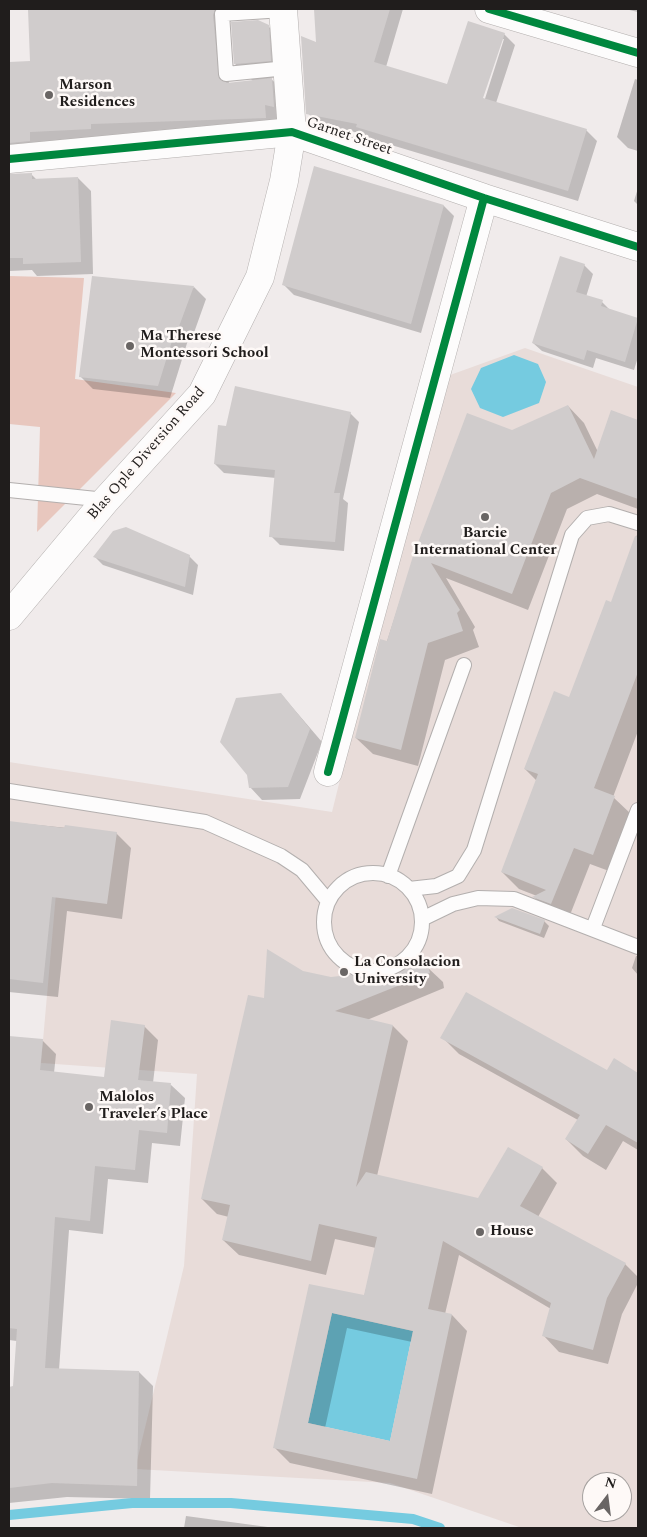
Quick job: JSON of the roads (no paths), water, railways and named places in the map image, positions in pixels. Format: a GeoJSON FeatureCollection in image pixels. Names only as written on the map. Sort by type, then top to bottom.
{"type":"FeatureCollection","features":[{"type":"Feature","properties":{"kind":"street","name":"Blas Ople Diversion Road"},"geometry":{"type":"LineString","coordinates":[[9,616],[106,500],[202,394],[260,278],[284,181],[292,132],[283,9]]}},
{"type":"Feature","properties":{"kind":"street"},"geometry":{"type":"LineString","coordinates":[[489,9],[638,53]]}},
{"type":"Feature","properties":{"kind":"street"},"geometry":{"type":"LineString","coordinates":[[563,9],[575,34]]}},
{"type":"Feature","properties":{"kind":"street","name":"Garnet Street"},"geometry":{"type":"LineString","coordinates":[[9,159],[292,132],[484,198],[638,246]]}},
{"type":"Feature","properties":{"kind":"street"},"geometry":{"type":"LineString","coordinates":[[328,772],[484,198]]}},
{"type":"Feature","properties":{"kind":"lane"},"geometry":{"type":"LineString","coordinates":[[283,9],[222,14],[226,74],[287,68]]}},
{"type":"Feature","properties":{"kind":"lane"},"geometry":{"type":"LineString","coordinates":[[9,490],[106,500]]}},
{"type":"Feature","properties":{"kind":"lane"},"geometry":{"type":"LineString","coordinates":[[409,889],[436,886],[458,876],[474,850],[572,536],[587,518],[609,514],[638,523]]}},
{"type":"Feature","properties":{"kind":"lane"},"geometry":{"type":"LineString","coordinates":[[388,876],[464,665]]}},
{"type":"Feature","properties":{"kind":"lane"},"geometry":{"type":"LineString","coordinates":[[9,790],[205,822],[245,838],[281,856],[302,870],[328,902]]}},
{"type":"Feature","properties":{"kind":"lane"},"geometry":{"type":"LineString","coordinates":[[593,928],[638,810]]}},
{"type":"Feature","properties":{"kind":"lane"},"geometry":{"type":"LineString","coordinates":[[366,873],[388,876],[409,889],[418,903],[422,918],[417,942],[403,961],[388,968],[373,971],[357,968],[343,961],[332,949],[324,934],[324,918],[328,902],[337,888],[350,878],[366,873]]}},
{"type":"Feature","properties":{"kind":"lane"},"geometry":{"type":"LineString","coordinates":[[422,918],[453,904],[478,898],[514,899],[638,946]]}},
{"type":"Feature","properties":{"kind":"water"},"geometry":{"type":"Polygon","coordinates":[[[514,355],[538,364],[546,382],[539,403],[503,417],[480,408],[471,389],[481,368],[514,355]]]}},
{"type":"Feature","properties":{"kind":"water"},"geometry":{"type":"Polygon","coordinates":[[[332,1313],[413,1331],[390,1441],[308,1423],[332,1313]]]}},
{"type":"Feature","properties":{"kind":"waterway"},"geometry":{"type":"LineString","coordinates":[[9,1515],[132,1503],[231,1503],[413,1519],[440,1528]]}},
{"type":"Feature","properties":{"kind":"place","name":"Marson Residences"},"geometry":{"type":"Point","coordinates":[49,95]}},
{"type":"Feature","properties":{"kind":"place","name":"Ma Therese Montessori School"},"geometry":{"type":"Point","coordinates":[130,346]}},
{"type":"Feature","properties":{"kind":"place","name":"Barcie International Center"},"geometry":{"type":"Point","coordinates":[485,517]}},
{"type":"Feature","properties":{"kind":"place","name":"La Consolacion University"},"geometry":{"type":"Point","coordinates":[344,972]}},
{"type":"Feature","properties":{"kind":"place","name":"Malolos Traveler’s Place"},"geometry":{"type":"Point","coordinates":[89,1107]}},
{"type":"Feature","properties":{"kind":"place","name":"House"},"geometry":{"type":"Point","coordinates":[480,1232]}}]}
